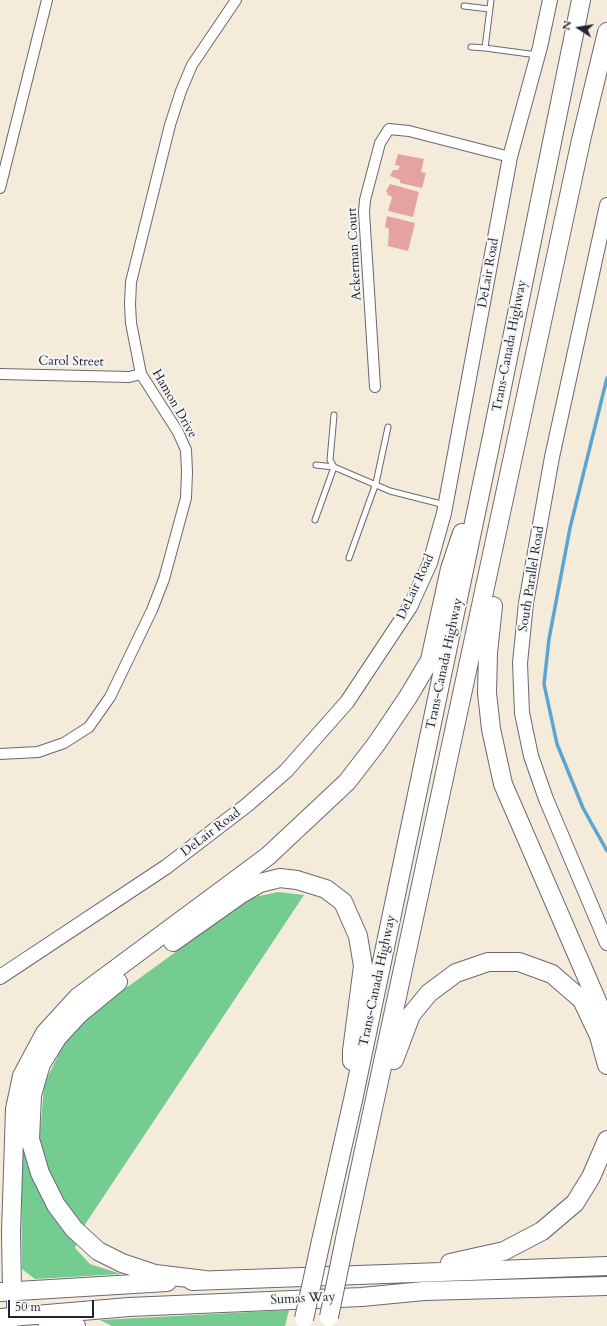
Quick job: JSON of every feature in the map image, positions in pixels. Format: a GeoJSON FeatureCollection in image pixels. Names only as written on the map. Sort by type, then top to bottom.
{"type":"FeatureCollection","features":[{"type":"Feature","properties":{"kind":"highway","name":"Trans-Canada Highway"},"geometry":{"type":"LineString","coordinates":[[303,1322],[353,1100],[490,446],[581,0]]}},
{"type":"Feature","properties":{"kind":"highway","name":"Trans-Canada Highway"},"geometry":{"type":"LineString","coordinates":[[328,1321],[512,468],[581,140],[607,32]]}},
{"type":"Feature","properties":{"kind":"highway"},"geometry":{"type":"LineString","coordinates":[[6,1291],[11,1232],[14,1109],[22,1076],[44,1032],[78,997],[268,856],[347,782],[377,743],[408,697],[430,660],[450,569],[490,446]]}},
{"type":"Feature","properties":{"kind":"highway"},"geometry":{"type":"LineString","coordinates":[[512,468],[491,614],[487,693],[490,729],[503,784],[607,1024]]}},
{"type":"Feature","properties":{"kind":"highway"},"geometry":{"type":"LineString","coordinates":[[205,1280],[155,1274],[122,1263],[94,1246],[74,1229],[56,1205],[40,1173],[30,1139],[32,1095],[42,1064],[57,1038],[78,1014],[241,894],[260,883],[280,878],[297,880],[326,890],[343,902],[358,936],[363,966],[352,1051],[353,1100]]}},
{"type":"Feature","properties":{"kind":"highway"},"geometry":{"type":"LineString","coordinates":[[358,1179],[399,1044],[411,1015],[429,993],[456,973],[488,962],[519,962],[552,974],[582,1000],[599,1036],[607,1065]]}},
{"type":"Feature","properties":{"kind":"highway"},"geometry":{"type":"LineString","coordinates":[[368,1275],[461,1261],[504,1251],[528,1240],[542,1231],[576,1203],[591,1177],[607,1140]]}},
{"type":"Feature","properties":{"kind":"highway"},"geometry":{"type":"LineString","coordinates":[[0,1261],[11,1232]]}},
{"type":"Feature","properties":{"kind":"highway","name":"Sumas Way"},"geometry":{"type":"LineString","coordinates":[[6,1291],[205,1280],[607,1266]]}},
{"type":"Feature","properties":{"kind":"highway","name":"Sumas Way"},"geometry":{"type":"LineString","coordinates":[[12,1319],[129,1307],[362,1297],[424,1290],[607,1286]]}},
{"type":"Feature","properties":{"kind":"highway"},"geometry":{"type":"LineString","coordinates":[[12,1319],[76,1326]]}},
{"type":"Feature","properties":{"kind":"street"},"geometry":{"type":"LineString","coordinates":[[0,188],[46,0]]}},
{"type":"Feature","properties":{"kind":"street","name":"Hamon Drive"},"geometry":{"type":"LineString","coordinates":[[0,754],[38,752],[64,743],[89,727],[110,697],[152,610],[164,579],[186,498],[188,472],[186,450],[178,432],[141,374],[131,323],[131,282],[168,132],[181,91],[192,65],[236,0]]}},
{"type":"Feature","properties":{"kind":"street","name":"DeLair Road"},"geometry":{"type":"LineString","coordinates":[[0,977],[166,867],[247,805],[291,765],[347,702],[410,607],[430,563],[446,505],[510,157],[538,55],[550,0]]}},
{"type":"Feature","properties":{"kind":"street","name":"Ackerman Court"},"geometry":{"type":"LineString","coordinates":[[375,387],[364,200],[380,142],[390,129],[409,131],[510,157]]}},
{"type":"Feature","properties":{"kind":"street","name":"South Parallel Road"},"geometry":{"type":"LineString","coordinates":[[607,205],[552,457],[526,603],[520,663],[522,713],[531,756],[546,799],[607,943]]}},
{"type":"Feature","properties":{"kind":"street","name":"Carol Street"},"geometry":{"type":"LineString","coordinates":[[0,374],[129,377],[141,374]]}},
{"type":"Feature","properties":{"kind":"street"},"geometry":{"type":"LineString","coordinates":[[6,1291],[12,1319]]}},
{"type":"Feature","properties":{"kind":"lane"},"geometry":{"type":"LineString","coordinates":[[485,48],[491,0]]}},
{"type":"Feature","properties":{"kind":"lane"},"geometry":{"type":"LineString","coordinates":[[464,6],[489,9]]}},
{"type":"Feature","properties":{"kind":"lane"},"geometry":{"type":"LineString","coordinates":[[471,47],[538,55]]}},
{"type":"Feature","properties":{"kind":"lane"},"geometry":{"type":"LineString","coordinates":[[315,520],[334,467],[330,460],[334,415]]}},
{"type":"Feature","properties":{"kind":"lane"},"geometry":{"type":"LineString","coordinates":[[350,558],[376,483],[388,427]]}},
{"type":"Feature","properties":{"kind":"lane"},"geometry":{"type":"LineString","coordinates":[[316,465],[334,467],[376,483],[390,491],[446,505]]}},
{"type":"Feature","properties":{"kind":"green space"},"geometry":{"type":"Polygon","coordinates":[[[278,892],[304,895],[82,1229],[75,1248],[90,1264],[121,1274],[35,1279],[22,1269],[21,1157],[41,1124],[44,1084],[69,1034],[122,991],[250,898],[278,892]]]}},
{"type":"Feature","properties":{"kind":"green space"},"geometry":{"type":"Polygon","coordinates":[[[289,1310],[285,1326],[112,1326],[100,1320],[289,1310]]]}},
{"type":"Feature","properties":{"kind":"building"},"geometry":{"type":"Polygon","coordinates":[[[398,154],[424,159],[421,172],[426,173],[422,188],[400,183],[400,180],[390,176],[393,170],[398,170],[400,166],[395,165],[398,154]]]}},
{"type":"Feature","properties":{"kind":"building"},"geometry":{"type":"Polygon","coordinates":[[[390,184],[419,192],[413,217],[388,211],[392,197],[388,195],[386,191],[390,184]]]}},
{"type":"Feature","properties":{"kind":"building"},"geometry":{"type":"Polygon","coordinates":[[[387,216],[415,223],[408,251],[388,246],[389,229],[385,227],[387,216]]]}},
{"type":"Feature","properties":{"kind":"waterway"},"geometry":{"type":"LineString","coordinates":[[607,378],[570,528],[549,639],[544,684],[557,744],[583,808],[607,851]]}}]}
